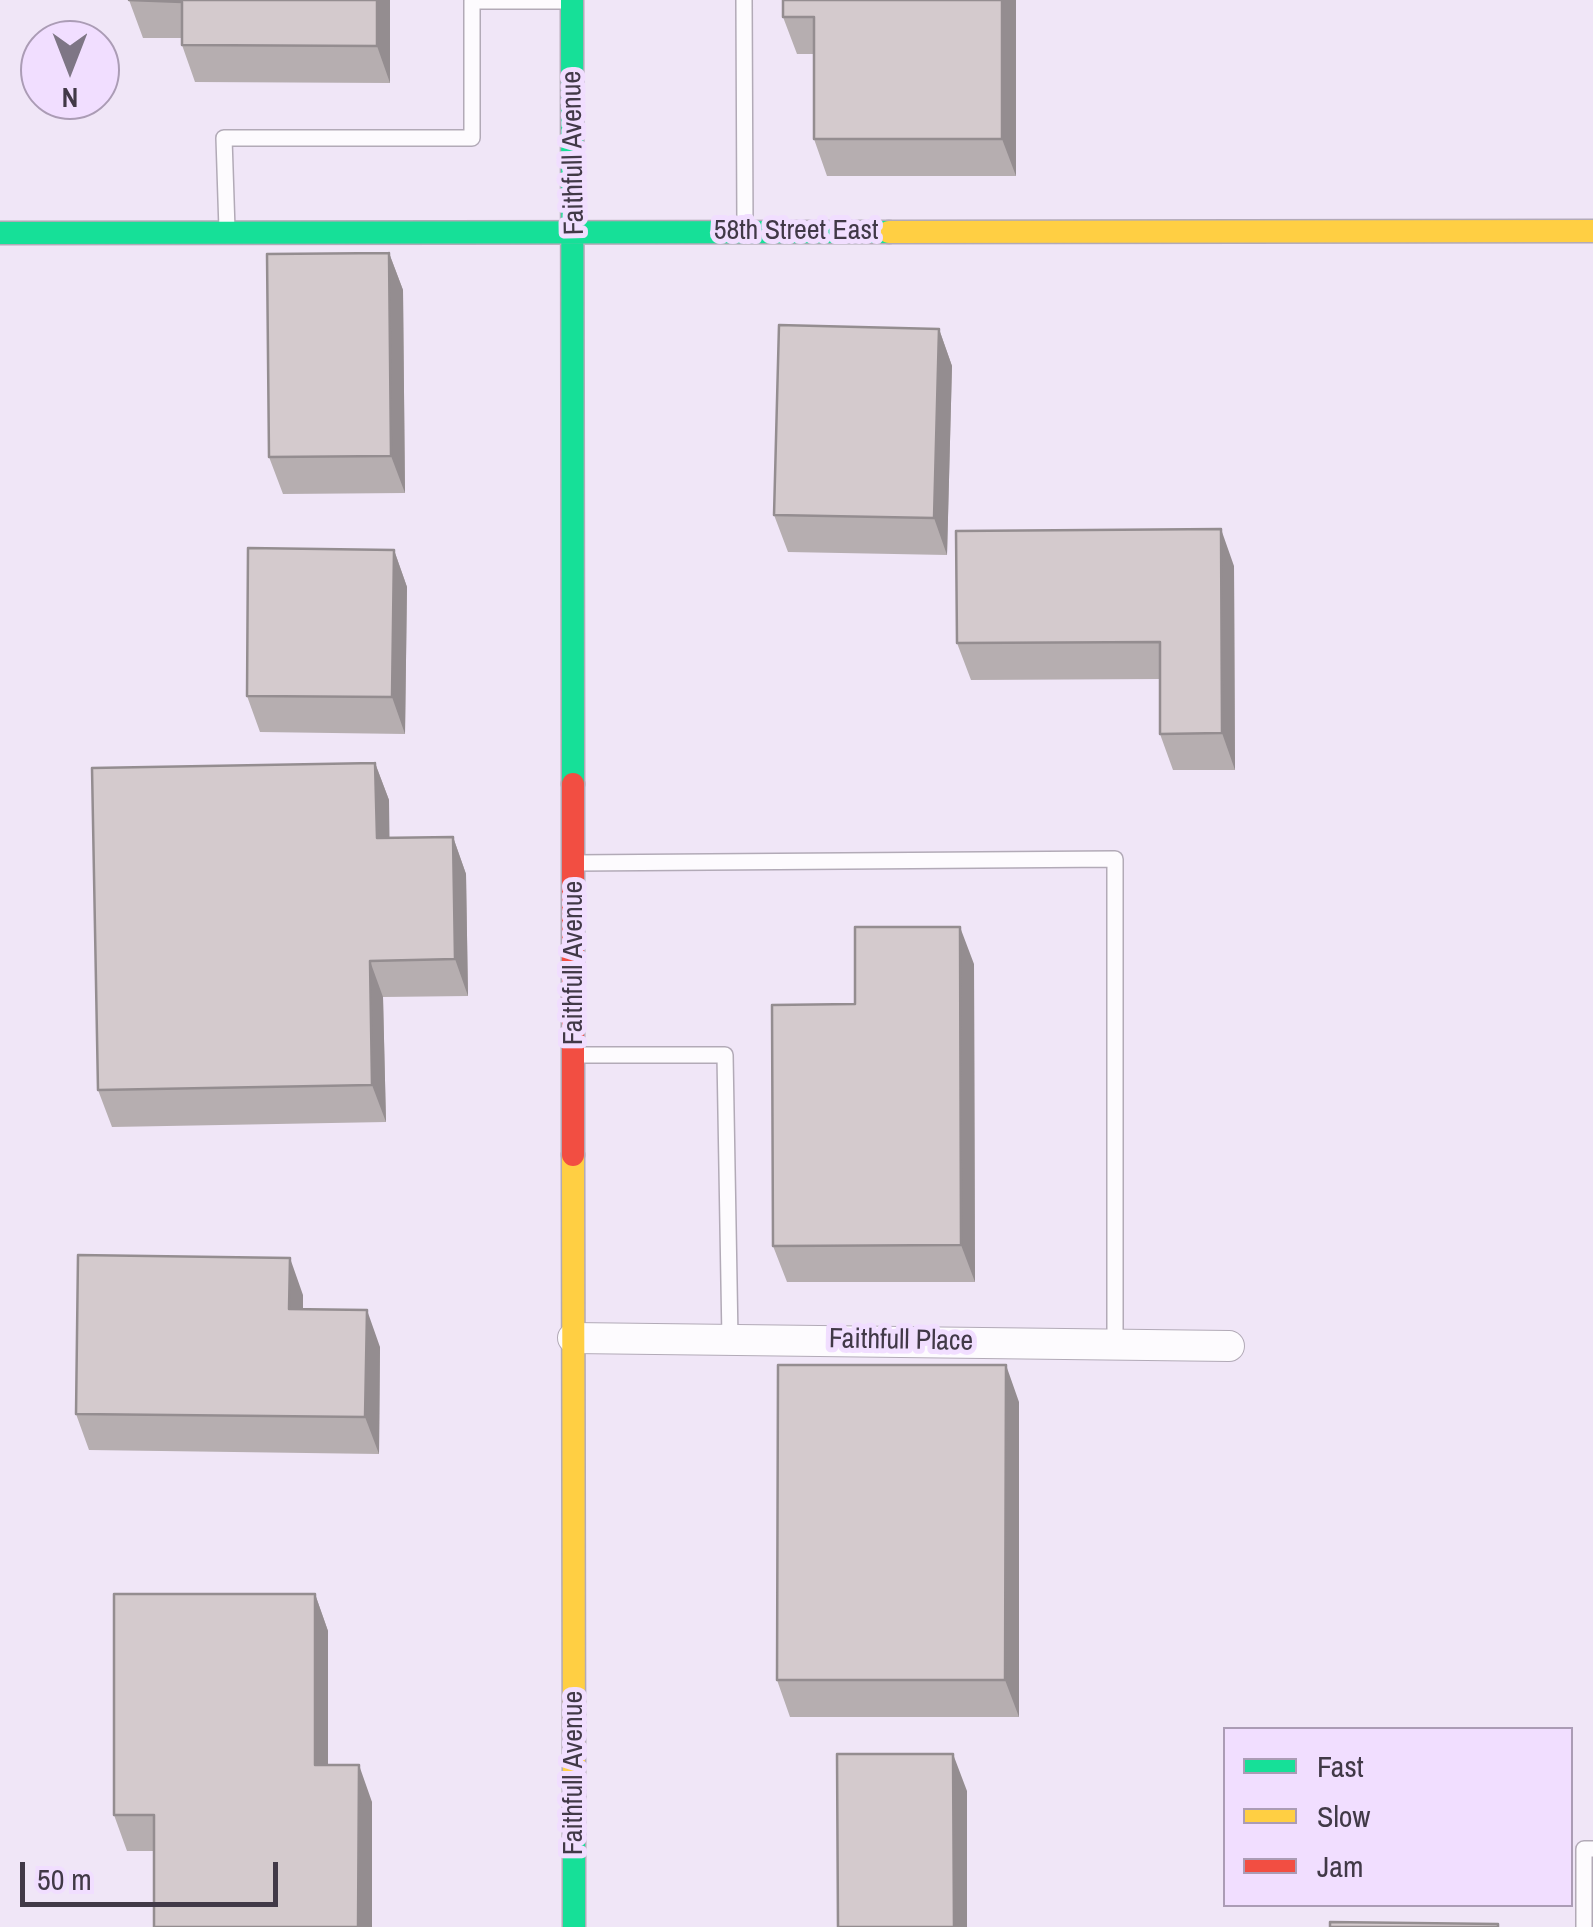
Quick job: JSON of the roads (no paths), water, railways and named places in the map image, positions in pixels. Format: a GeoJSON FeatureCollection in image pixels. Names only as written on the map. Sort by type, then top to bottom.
{"type":"FeatureCollection","features":[{"type":"Feature","properties":{"kind":"street","name":"Faithfull Avenue"},"geometry":{"type":"LineString","coordinates":[[572,1],[574,1927]]}},
{"type":"Feature","properties":{"kind":"street","name":"58th Street East"},"geometry":{"type":"LineString","coordinates":[[0,233],[1593,231]]}},
{"type":"Feature","properties":{"kind":"street","name":"Faithfull Place"},"geometry":{"type":"LineString","coordinates":[[573,1338],[1229,1346]]}},
{"type":"Feature","properties":{"kind":"lane"},"geometry":{"type":"LineString","coordinates":[[744,0],[745,231]]}},
{"type":"Feature","properties":{"kind":"lane"},"geometry":{"type":"LineString","coordinates":[[227,233],[224,138],[472,138],[472,1],[572,1]]}},
{"type":"Feature","properties":{"kind":"lane"},"geometry":{"type":"LineString","coordinates":[[574,863],[1115,859],[1115,1344]]}},
{"type":"Feature","properties":{"kind":"lane"},"geometry":{"type":"LineString","coordinates":[[574,1055],[725,1055],[730,1339]]}},
{"type":"Feature","properties":{"kind":"lane"},"geometry":{"type":"LineString","coordinates":[[1584,1927],[1584,1848],[1593,1848]]}}]}
